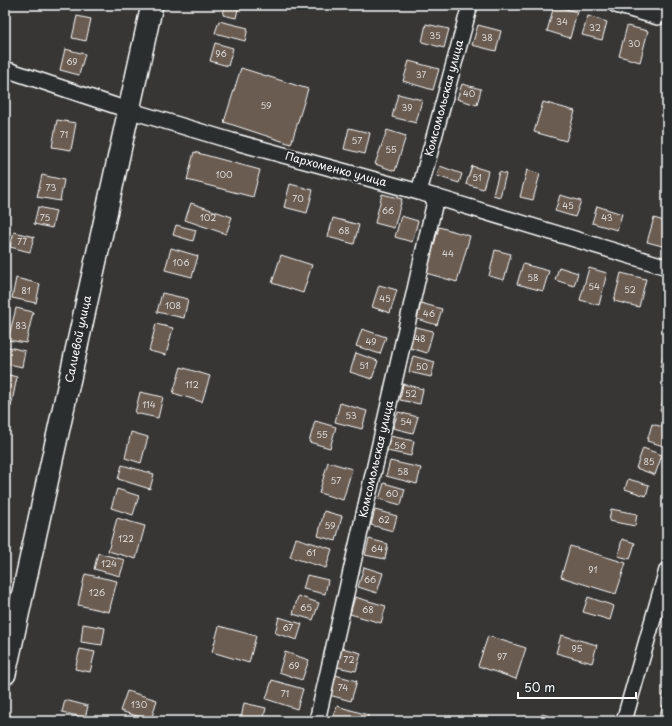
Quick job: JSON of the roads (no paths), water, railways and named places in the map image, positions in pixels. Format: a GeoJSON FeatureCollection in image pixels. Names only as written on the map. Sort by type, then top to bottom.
{"type":"FeatureCollection","features":[{"type":"Feature","properties":{"kind":"main road","name":"Салиевой улица"},"geometry":{"type":"LineString","coordinates":[[5,674],[152,5]]}},
{"type":"Feature","properties":{"kind":"street","name":"Комсомольская улица"},"geometry":{"type":"LineString","coordinates":[[418,192],[470,5]]}},
{"type":"Feature","properties":{"kind":"street"},"geometry":{"type":"LineString","coordinates":[[616,5],[658,17]]}},
{"type":"Feature","properties":{"kind":"street","name":"Пархоменко улица"},"geometry":{"type":"LineString","coordinates":[[5,69],[128,110],[232,141],[436,197],[667,267]]}},
{"type":"Feature","properties":{"kind":"street","name":"Комсомольская улица"},"geometry":{"type":"LineString","coordinates":[[317,721],[436,197]]}},
{"type":"Feature","properties":{"kind":"street"},"geometry":{"type":"LineString","coordinates":[[624,721],[667,570]]}}]}
